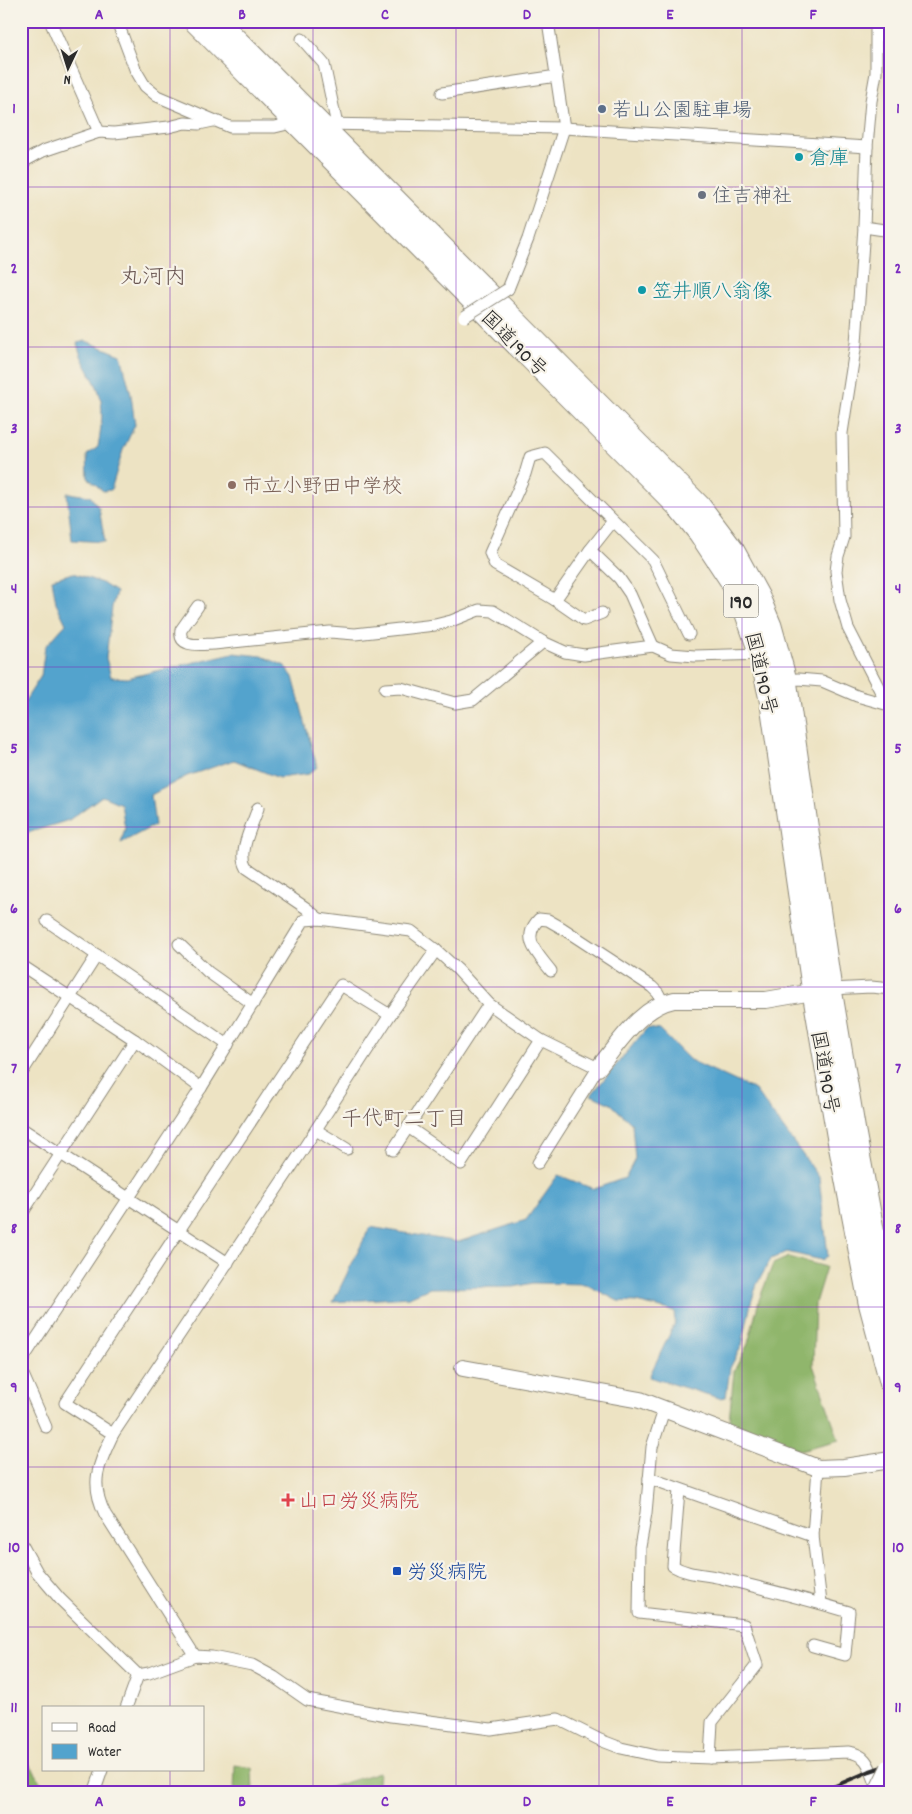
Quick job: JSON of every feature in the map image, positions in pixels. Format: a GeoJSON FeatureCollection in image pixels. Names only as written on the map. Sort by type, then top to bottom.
{"type":"FeatureCollection","features":[{"type":"Feature","properties":{"kind":"highway","name":"国道190号"},"geometry":{"type":"LineString","coordinates":[[194,21],[678,507],[699,533],[730,580],[786,680],[837,1134],[868,1293],[891,1385]]}},
{"type":"Feature","properties":{"kind":"highway","name":"国道190号"},"geometry":{"type":"LineString","coordinates":[[218,21],[328,124],[700,506],[734,551],[747,574],[771,626],[769,652],[771,704],[822,990],[855,1132],[891,1326]]}},
{"type":"Feature","properties":{"kind":"highway"},"geometry":{"type":"LineString","coordinates":[[878,1790],[891,1769]]}},
{"type":"Feature","properties":{"kind":"street"},"geometry":{"type":"LineString","coordinates":[[50,21],[99,132]]}},
{"type":"Feature","properties":{"kind":"street"},"geometry":{"type":"LineString","coordinates":[[117,21],[135,70],[145,86],[157,96],[230,127],[275,128],[295,122],[564,128],[867,147]]}},
{"type":"Feature","properties":{"kind":"street"},"geometry":{"type":"LineString","coordinates":[[464,317],[508,289],[528,239],[564,128],[548,21]]}},
{"type":"Feature","properties":{"kind":"street"},"geometry":{"type":"LineString","coordinates":[[876,21],[876,73],[871,101],[867,147],[856,344],[842,432],[844,537],[836,571],[840,600],[848,628],[889,705]]}},
{"type":"Feature","properties":{"kind":"street"},"geometry":{"type":"LineString","coordinates":[[302,39],[324,64],[328,124]]}},
{"type":"Feature","properties":{"kind":"street"},"geometry":{"type":"LineString","coordinates":[[442,93],[557,76]]}},
{"type":"Feature","properties":{"kind":"street"},"geometry":{"type":"LineString","coordinates":[[21,163],[43,151],[99,132],[114,133],[213,121]]}},
{"type":"Feature","properties":{"kind":"street"},"geometry":{"type":"LineString","coordinates":[[864,227],[891,231]]}},
{"type":"Feature","properties":{"kind":"street"},"geometry":{"type":"LineString","coordinates":[[602,613],[584,620],[555,600],[495,565],[490,553],[526,474],[530,457],[545,453],[653,560],[689,634]]}},
{"type":"Feature","properties":{"kind":"street"},"geometry":{"type":"LineString","coordinates":[[555,600],[613,521]]}},
{"type":"Feature","properties":{"kind":"street"},"geometry":{"type":"LineString","coordinates":[[590,550],[619,578],[630,594],[653,646]]}},
{"type":"Feature","properties":{"kind":"street"},"geometry":{"type":"LineString","coordinates":[[198,606],[181,630],[180,635],[186,643],[195,645],[330,632],[355,634],[435,625],[452,621],[480,610],[493,611],[543,642],[565,652],[584,655],[653,646],[671,654],[695,656],[769,652]]}},
{"type":"Feature","properties":{"kind":"street"},"geometry":{"type":"LineString","coordinates":[[384,689],[401,688],[454,702],[473,700],[543,642]]}},
{"type":"Feature","properties":{"kind":"street"},"geometry":{"type":"LineString","coordinates":[[786,680],[822,681],[857,696],[889,705]]}},
{"type":"Feature","properties":{"kind":"street"},"geometry":{"type":"LineString","coordinates":[[258,808],[244,852],[245,864],[306,908],[319,920]]}},
{"type":"Feature","properties":{"kind":"street"},"geometry":{"type":"LineString","coordinates":[[551,971],[531,942],[532,930],[539,919],[548,920],[562,928],[652,987],[658,993],[663,1004]]}},
{"type":"Feature","properties":{"kind":"street"},"geometry":{"type":"LineString","coordinates":[[21,1362],[201,1088],[304,920],[319,920],[411,931],[457,969],[489,1004],[541,1040],[598,1068]]}},
{"type":"Feature","properties":{"kind":"street"},"geometry":{"type":"LineString","coordinates":[[47,921],[228,1045]]}},
{"type":"Feature","properties":{"kind":"street"},"geometry":{"type":"LineString","coordinates":[[179,944],[208,972],[253,1004]]}},
{"type":"Feature","properties":{"kind":"street"},"geometry":{"type":"LineString","coordinates":[[195,1656],[99,1502],[97,1475],[99,1463],[114,1434],[390,1015],[436,950]]}},
{"type":"Feature","properties":{"kind":"street"},"geometry":{"type":"LineString","coordinates":[[21,1074],[97,955]]}},
{"type":"Feature","properties":{"kind":"street"},"geometry":{"type":"LineString","coordinates":[[21,965],[135,1040],[201,1088]]}},
{"type":"Feature","properties":{"kind":"street"},"geometry":{"type":"LineString","coordinates":[[114,1434],[65,1403],[177,1231],[341,985],[390,1015]]}},
{"type":"Feature","properties":{"kind":"street"},"geometry":{"type":"LineString","coordinates":[[538,1163],[598,1068],[640,1019],[652,1009],[674,1000],[766,1000],[822,990],[872,987],[891,989]]}},
{"type":"Feature","properties":{"kind":"street"},"geometry":{"type":"LineString","coordinates":[[393,1150],[489,1004]]}},
{"type":"Feature","properties":{"kind":"street"},"geometry":{"type":"LineString","coordinates":[[21,1215],[62,1155],[135,1040]]}},
{"type":"Feature","properties":{"kind":"street"},"geometry":{"type":"LineString","coordinates":[[408,1127],[461,1164],[541,1040]]}},
{"type":"Feature","properties":{"kind":"street"},"geometry":{"type":"LineString","coordinates":[[21,1128],[228,1263]]}},
{"type":"Feature","properties":{"kind":"street"},"geometry":{"type":"LineString","coordinates":[[316,1130],[346,1149]]}},
{"type":"Feature","properties":{"kind":"street"},"geometry":{"type":"LineString","coordinates":[[463,1368],[640,1400],[818,1468],[844,1467],[891,1460]]}},
{"type":"Feature","properties":{"kind":"street"},"geometry":{"type":"LineString","coordinates":[[21,1370],[46,1427]]}},
{"type":"Feature","properties":{"kind":"street"},"geometry":{"type":"LineString","coordinates":[[664,1410],[652,1447],[648,1478],[646,1513],[640,1547],[638,1613],[744,1625],[757,1665],[712,1722],[710,1758]]}},
{"type":"Feature","properties":{"kind":"street"},"geometry":{"type":"LineString","coordinates":[[818,1468],[813,1536],[821,1603]]}},
{"type":"Feature","properties":{"kind":"street"},"geometry":{"type":"LineString","coordinates":[[648,1478],[813,1536]]}},
{"type":"Feature","properties":{"kind":"street"},"geometry":{"type":"LineString","coordinates":[[680,1490],[673,1566],[684,1573],[706,1574],[821,1603],[849,1612],[846,1655],[813,1646]]}},
{"type":"Feature","properties":{"kind":"street"},"geometry":{"type":"LineString","coordinates":[[21,1543],[37,1572],[60,1599],[138,1675]]}},
{"type":"Feature","properties":{"kind":"street"},"geometry":{"type":"LineString","coordinates":[[138,1675],[149,1673],[195,1656],[212,1657],[252,1665],[274,1677],[307,1700],[391,1716],[491,1729],[558,1719],[600,1740],[637,1752],[675,1757],[710,1758],[848,1752],[858,1754],[864,1758],[878,1790]]}},
{"type":"Feature","properties":{"kind":"street"},"geometry":{"type":"LineString","coordinates":[[127,1706],[138,1675]]}},
{"type":"Feature","properties":{"kind":"street"},"geometry":{"type":"LineString","coordinates":[[94,1793],[101,1772]]}},
{"type":"Feature","properties":{"kind":"green space"},"geometry":{"type":"Polygon","coordinates":[[[789,1257],[826,1267],[815,1303],[813,1365],[839,1440],[800,1450],[729,1421],[734,1371],[748,1344],[759,1300],[773,1264],[789,1257]]]}},
{"type":"Feature","properties":{"kind":"green space"},"geometry":{"type":"Polygon","coordinates":[[[21,1752],[47,1790],[49,1793],[21,1793],[21,1752]]]}},
{"type":"Feature","properties":{"kind":"green space"},"geometry":{"type":"Polygon","coordinates":[[[235,1765],[252,1768],[253,1793],[234,1793],[235,1765]]]}},
{"type":"Feature","properties":{"kind":"green space"},"geometry":{"type":"Polygon","coordinates":[[[379,1772],[377,1793],[312,1793],[379,1772]]]}},
{"type":"Feature","properties":{"kind":"water"},"geometry":{"type":"Polygon","coordinates":[[[86,341],[121,355],[131,395],[135,425],[123,450],[111,490],[103,491],[88,478],[87,455],[98,447],[102,411],[98,389],[77,343],[86,341]]]}},
{"type":"Feature","properties":{"kind":"water"},"geometry":{"type":"Polygon","coordinates":[[[67,493],[90,496],[99,508],[105,542],[72,540],[67,493]]]}},
{"type":"Feature","properties":{"kind":"water"},"geometry":{"type":"Polygon","coordinates":[[[73,573],[102,583],[116,592],[112,607],[106,658],[111,677],[127,678],[233,653],[262,656],[285,666],[293,677],[317,767],[309,774],[279,778],[234,760],[187,776],[151,795],[155,825],[121,843],[125,828],[121,804],[102,796],[69,820],[21,835],[21,707],[41,676],[45,647],[66,624],[56,603],[52,579],[73,573]]]}},
{"type":"Feature","properties":{"kind":"water"},"geometry":{"type":"Polygon","coordinates":[[[647,1028],[660,1030],[690,1060],[755,1090],[819,1177],[828,1256],[822,1260],[787,1252],[771,1259],[757,1284],[742,1345],[730,1368],[726,1397],[719,1398],[649,1377],[675,1323],[674,1311],[636,1302],[618,1301],[585,1284],[532,1283],[514,1287],[430,1288],[409,1297],[333,1302],[370,1227],[458,1242],[526,1220],[558,1175],[594,1189],[625,1178],[635,1159],[632,1124],[611,1104],[591,1095],[647,1028]]]}},
{"type":"Feature","properties":{"kind":"railway"},"geometry":{"type":"LineString","coordinates":[[819,1793],[891,1764]]}},
{"type":"Feature","properties":{"kind":"place","name":"若山公園駐車場"},"geometry":{"type":"Point","coordinates":[602,109]}},
{"type":"Feature","properties":{"kind":"place","name":"倉庫"},"geometry":{"type":"Point","coordinates":[799,157]}},
{"type":"Feature","properties":{"kind":"place","name":"住吉神社"},"geometry":{"type":"Point","coordinates":[702,195]}},
{"type":"Feature","properties":{"kind":"place","name":"笠井順八翁像"},"geometry":{"type":"Point","coordinates":[642,290]}},
{"type":"Feature","properties":{"kind":"place","name":"市立小野田中学校"},"geometry":{"type":"Point","coordinates":[232,485]}},
{"type":"Feature","properties":{"kind":"place","name":"山口労災病院"},"geometry":{"type":"Point","coordinates":[288,1500]}},
{"type":"Feature","properties":{"kind":"place","name":"労災病院"},"geometry":{"type":"Point","coordinates":[397,1571]}},
{"type":"Feature","properties":{"kind":"district","name":"丸河内"},"geometry":{"type":"Point","coordinates":[153,275]}},
{"type":"Feature","properties":{"kind":"district","name":"千代町二丁目"},"geometry":{"type":"Point","coordinates":[404,1118]}}]}
